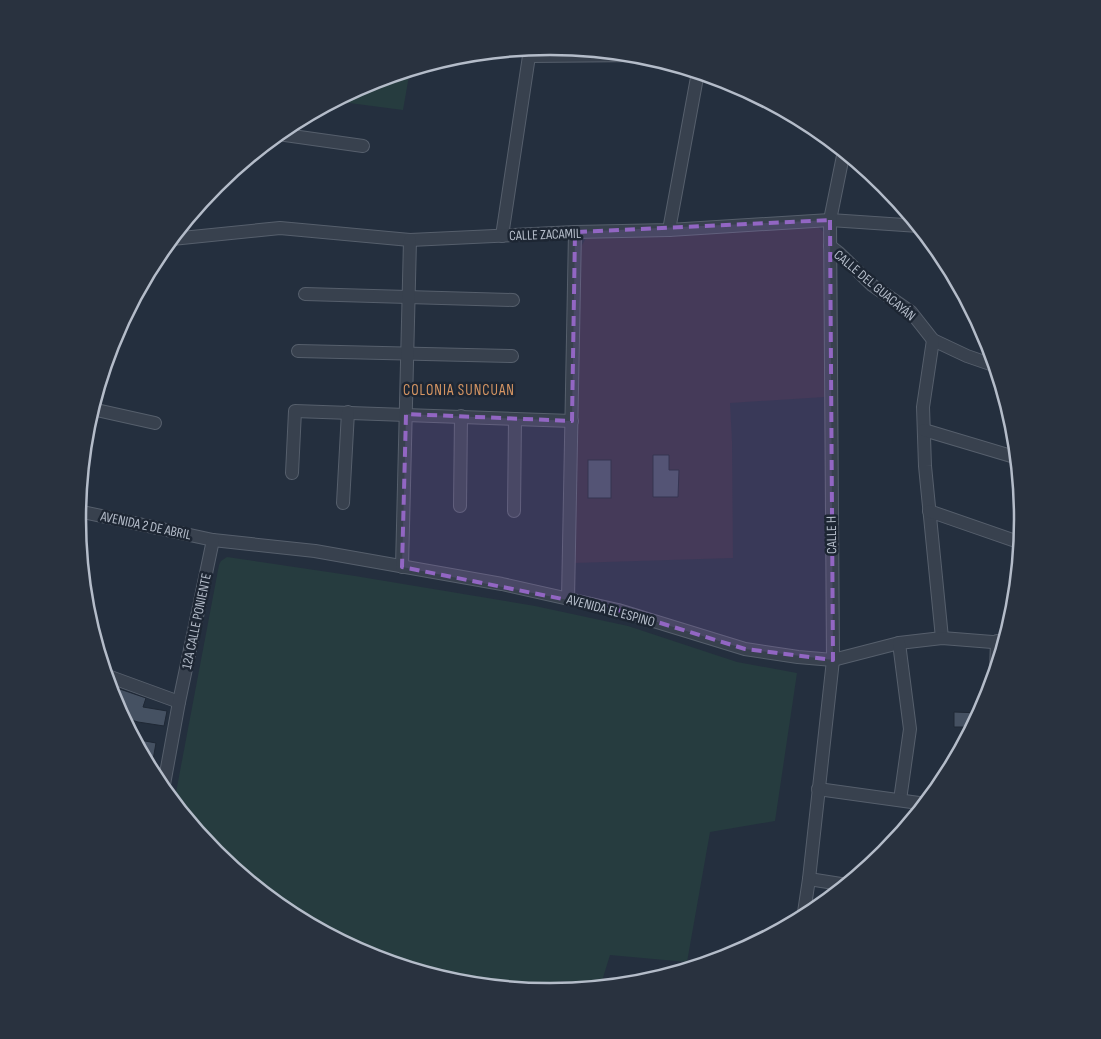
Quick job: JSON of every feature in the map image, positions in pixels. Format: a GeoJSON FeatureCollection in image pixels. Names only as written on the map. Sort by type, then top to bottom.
{"type":"FeatureCollection","features":[{"type":"Feature","properties":{"kind":"street"},"geometry":{"type":"LineString","coordinates":[[502,236],[528,56],[570,56]]}},
{"type":"Feature","properties":{"kind":"street"},"geometry":{"type":"LineString","coordinates":[[669,230],[697,79]]}},
{"type":"Feature","properties":{"kind":"street"},"geometry":{"type":"LineString","coordinates":[[289,136],[363,146]]}},
{"type":"Feature","properties":{"kind":"street","name":"CALLE H"},"geometry":{"type":"LineString","coordinates":[[805,909],[833,660],[830,220],[842,159]]}},
{"type":"Feature","properties":{"kind":"street","name":"CALLE ZACAMIL"},"geometry":{"type":"LineString","coordinates":[[181,238],[280,228],[410,240],[575,232],[669,230],[830,220],[910,225]]}},
{"type":"Feature","properties":{"kind":"street"},"geometry":{"type":"LineString","coordinates":[[568,598],[575,232]]}},
{"type":"Feature","properties":{"kind":"street"},"geometry":{"type":"LineString","coordinates":[[402,567],[410,240]]}},
{"type":"Feature","properties":{"kind":"street","name":"CALLE DEL GUACAYÁN"},"geometry":{"type":"LineString","coordinates":[[830,246],[840,253],[872,285],[911,312],[933,340],[987,362]]}},
{"type":"Feature","properties":{"kind":"street"},"geometry":{"type":"LineString","coordinates":[[305,294],[513,300]]}},
{"type":"Feature","properties":{"kind":"street"},"geometry":{"type":"LineString","coordinates":[[933,340],[923,407],[930,511],[942,638]]}},
{"type":"Feature","properties":{"kind":"street"},"geometry":{"type":"LineString","coordinates":[[298,351],[512,356]]}},
{"type":"Feature","properties":{"kind":"street"},"geometry":{"type":"LineString","coordinates":[[99,411],[154,423]]}},
{"type":"Feature","properties":{"kind":"street"},"geometry":{"type":"LineString","coordinates":[[292,473],[295,411],[572,421]]}},
{"type":"Feature","properties":{"kind":"street"},"geometry":{"type":"LineString","coordinates":[[343,504],[348,412]]}},
{"type":"Feature","properties":{"kind":"street"},"geometry":{"type":"LineString","coordinates":[[460,506],[461,416]]}},
{"type":"Feature","properties":{"kind":"street"},"geometry":{"type":"LineString","coordinates":[[514,511],[515,419]]}},
{"type":"Feature","properties":{"kind":"street"},"geometry":{"type":"LineString","coordinates":[[924,430],[1010,456]]}},
{"type":"Feature","properties":{"kind":"street"},"geometry":{"type":"LineString","coordinates":[[930,511],[1014,541]]}},
{"type":"Feature","properties":{"kind":"street","name":"AVENIDA 2 DE ABRIL"},"geometry":{"type":"LineString","coordinates":[[86,512],[213,540]]}},
{"type":"Feature","properties":{"kind":"street","name":"AVENIDA EL ESPINO"},"geometry":{"type":"LineString","coordinates":[[213,540],[314,551],[502,584],[618,610],[745,649],[798,657],[833,660],[899,643],[942,638],[998,642]]}},
{"type":"Feature","properties":{"kind":"street","name":"12A CALLE PONIENTE"},"geometry":{"type":"LineString","coordinates":[[165,779],[213,540]]}},
{"type":"Feature","properties":{"kind":"street"},"geometry":{"type":"LineString","coordinates":[[899,643],[910,729],[900,800]]}},
{"type":"Feature","properties":{"kind":"street"},"geometry":{"type":"LineString","coordinates":[[114,678],[179,702]]}},
{"type":"Feature","properties":{"kind":"street"},"geometry":{"type":"LineString","coordinates":[[818,789],[918,803]]}},
{"type":"Feature","properties":{"kind":"street"},"geometry":{"type":"LineString","coordinates":[[809,879],[838,884]]}},
{"type":"Feature","properties":{"kind":"highlighted area"},"geometry":{"type":"Polygon","coordinates":[[[830,220],[833,660],[745,649],[618,610],[402,567],[406,414],[572,421],[575,232],[830,220]]]}},
{"type":"Feature","properties":{"kind":"shaded area"},"geometry":{"type":"Polygon","coordinates":[[[818,227],[826,234],[825,397],[730,403],[733,558],[574,563],[581,247],[586,238],[818,227]]]}},
{"type":"Feature","properties":{"kind":"green space"},"geometry":{"type":"Polygon","coordinates":[[[409,78],[403,110],[346,103],[373,90],[409,78]]]}},
{"type":"Feature","properties":{"kind":"green space"},"geometry":{"type":"Polygon","coordinates":[[[227,557],[535,606],[628,626],[737,662],[797,673],[775,821],[710,832],[687,962],[610,955],[602,981],[584,983],[560,981],[560,984],[520,983],[460,975],[401,959],[345,936],[292,906],[244,869],[201,826],[176,794],[221,561],[227,557]]]}},
{"type":"Feature","properties":{"kind":"building"},"geometry":{"type":"Polygon","coordinates":[[[653,455],[669,455],[669,470],[679,470],[678,497],[653,497],[653,455]]]}},
{"type":"Feature","properties":{"kind":"building"},"geometry":{"type":"Polygon","coordinates":[[[588,460],[611,460],[611,498],[588,498],[588,460]]]}},
{"type":"Feature","properties":{"kind":"building"},"geometry":{"type":"Polygon","coordinates":[[[118,688],[146,698],[143,707],[167,711],[164,726],[132,720],[118,688]]]}},
{"type":"Feature","properties":{"kind":"building"},"geometry":{"type":"Polygon","coordinates":[[[954,712],[973,713],[966,727],[954,727],[954,712]]]}},
{"type":"Feature","properties":{"kind":"building"},"geometry":{"type":"Polygon","coordinates":[[[142,740],[156,743],[153,760],[148,752],[142,740]]]}},
{"type":"Feature","properties":{"kind":"district","name":"COLONIA SUNCUAN"},"geometry":{"type":"Point","coordinates":[459,390]}}]}
